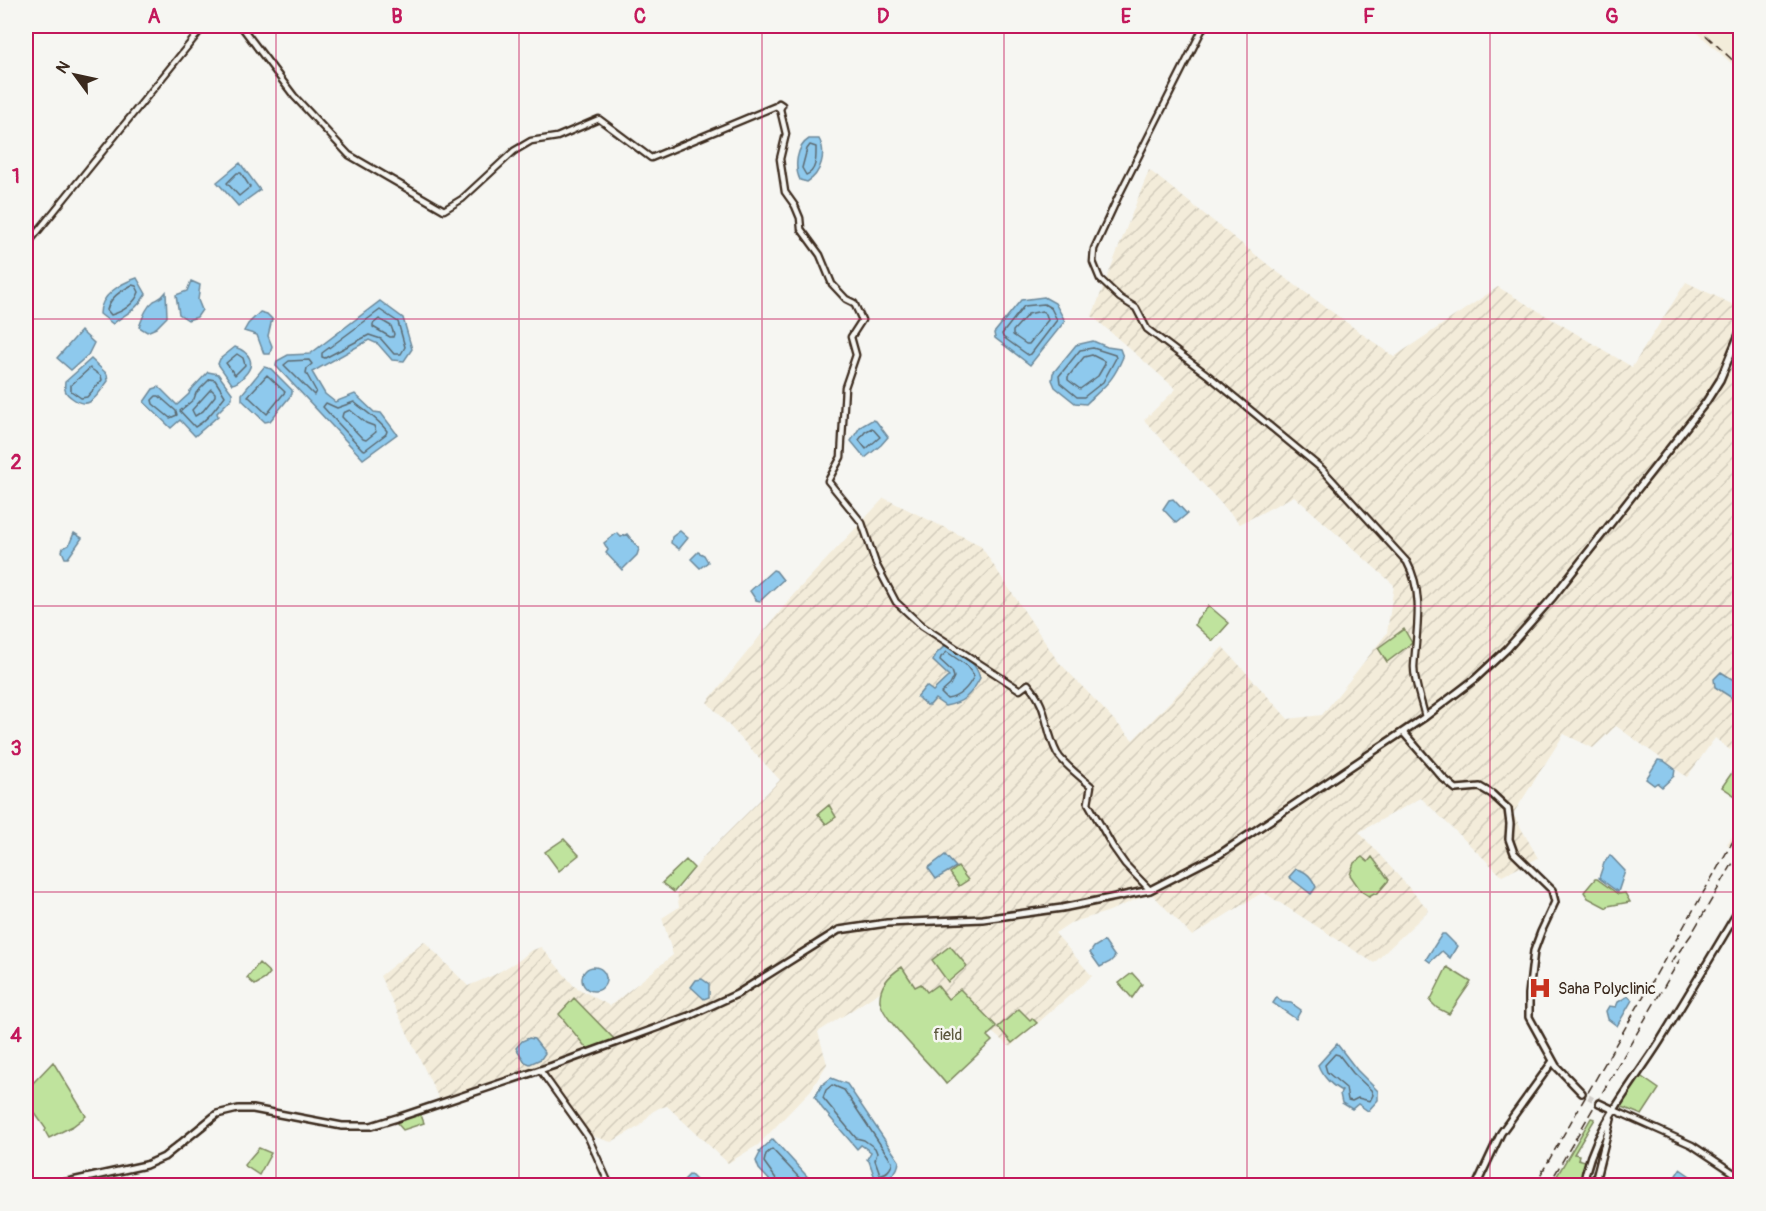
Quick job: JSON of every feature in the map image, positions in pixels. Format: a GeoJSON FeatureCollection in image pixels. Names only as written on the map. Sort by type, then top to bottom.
{"type":"FeatureCollection","features":[{"type":"Feature","properties":{"kind":"main road"},"geometry":{"type":"LineString","coordinates":[[49,1185],[146,1165],[164,1157],[217,1114],[238,1108],[262,1110],[342,1126],[371,1126],[540,1070],[689,1016],[736,994],[839,930],[887,923],[983,919],[1062,908],[1150,890],[1220,854],[1403,732],[1475,679],[1506,650],[1553,597],[1706,402],[1720,380],[1740,332]]}},
{"type":"Feature","properties":{"kind":"main road"},"geometry":{"type":"LineString","coordinates":[[1403,732],[1443,778],[1456,789],[1480,787],[1492,794],[1508,809],[1509,839],[1514,853],[1552,890],[1556,902],[1534,951],[1529,1017],[1553,1061],[1582,1093]]}},
{"type":"Feature","properties":{"kind":"main road"},"geometry":{"type":"LineString","coordinates":[[1583,1185],[1591,1154],[1601,1132],[1659,1042],[1740,908]]}},
{"type":"Feature","properties":{"kind":"main road"},"geometry":{"type":"LineString","coordinates":[[1476,1185],[1501,1133],[1553,1061]]}},
{"type":"Feature","properties":{"kind":"main road"},"geometry":{"type":"LineString","coordinates":[[1599,1103],[1613,1112]]}},
{"type":"Feature","properties":{"kind":"main road"},"geometry":{"type":"LineString","coordinates":[[1594,1185],[1595,1174],[1613,1112]]}},
{"type":"Feature","properties":{"kind":"street"},"geometry":{"type":"LineString","coordinates":[[26,246],[204,26]]}},
{"type":"Feature","properties":{"kind":"street"},"geometry":{"type":"LineString","coordinates":[[241,26],[294,96],[349,155],[444,210],[462,199],[514,151],[531,141],[557,137],[599,119],[651,158],[778,107],[786,134],[780,159],[785,192],[795,206],[800,218],[801,229],[820,255],[832,284],[846,299],[854,303],[862,320],[851,337],[856,355],[845,387],[841,457],[828,482],[862,524],[876,564],[896,602],[922,626],[1020,690],[1028,684],[1032,688],[1043,705],[1058,755],[1092,786],[1088,803],[1125,864],[1150,890]]}},
{"type":"Feature","properties":{"kind":"street"},"geometry":{"type":"LineString","coordinates":[[1204,26],[1119,195],[1094,249],[1093,262],[1100,279],[1120,298],[1136,308],[1147,328],[1322,469],[1407,562],[1414,576],[1418,594],[1418,640],[1414,669],[1425,717]]}},
{"type":"Feature","properties":{"kind":"street"},"geometry":{"type":"LineString","coordinates":[[540,1070],[588,1137],[610,1185]]}},
{"type":"Feature","properties":{"kind":"street"},"geometry":{"type":"LineString","coordinates":[[1613,1112],[1692,1145],[1740,1177]]}},
{"type":"Feature","properties":{"kind":"shaded area"},"geometry":{"type":"Polygon","coordinates":[[[1690,26],[1740,26],[1740,71],[1690,26]]]}},
{"type":"Feature","properties":{"kind":"shaded area"},"geometry":{"type":"Polygon","coordinates":[[[1149,170],[1276,271],[1394,357],[1498,287],[1632,367],[1686,282],[1740,308],[1740,739],[1730,750],[1715,738],[1687,777],[1616,726],[1593,748],[1564,734],[1513,814],[1538,858],[1502,876],[1421,798],[1359,832],[1429,910],[1374,963],[1263,892],[1192,936],[1151,893],[1107,912],[1070,923],[1055,933],[1092,976],[1010,1047],[954,1001],[938,1011],[903,977],[818,1032],[827,1064],[811,1090],[758,1145],[728,1163],[667,1106],[652,1112],[640,1126],[611,1142],[589,1135],[568,1111],[537,1066],[439,1099],[380,976],[424,941],[468,986],[494,975],[530,951],[541,947],[574,986],[610,1006],[673,955],[662,918],[679,907],[677,892],[705,855],[780,780],[707,702],[794,594],[884,498],[980,545],[1057,660],[1133,740],[1223,647],[1288,719],[1322,715],[1387,633],[1394,585],[1294,496],[1240,524],[1144,420],[1176,389],[1092,316],[1149,170]]]}},
{"type":"Feature","properties":{"kind":"shaded area"},"geometry":{"type":"Polygon","coordinates":[[[1740,824],[1740,853],[1727,844],[1740,824]]]}},
{"type":"Feature","properties":{"kind":"green space"},"geometry":{"type":"Polygon","coordinates":[[[1209,606],[1229,623],[1213,641],[1195,625],[1197,619],[1209,606]]]}},
{"type":"Feature","properties":{"kind":"green space"},"geometry":{"type":"Polygon","coordinates":[[[1404,629],[1412,643],[1387,662],[1378,648],[1404,629]]]}},
{"type":"Feature","properties":{"kind":"green space"},"geometry":{"type":"Polygon","coordinates":[[[1740,761],[1740,799],[1722,787],[1740,761]]]}},
{"type":"Feature","properties":{"kind":"green space"},"geometry":{"type":"Polygon","coordinates":[[[829,805],[836,817],[826,824],[818,814],[829,805]]]}},
{"type":"Feature","properties":{"kind":"green space"},"geometry":{"type":"Polygon","coordinates":[[[564,839],[579,855],[559,871],[545,852],[564,839]]]}},
{"type":"Feature","properties":{"kind":"green space"},"geometry":{"type":"Polygon","coordinates":[[[1362,857],[1368,862],[1372,857],[1389,880],[1377,894],[1369,896],[1361,891],[1350,875],[1354,863],[1362,857]]]}},
{"type":"Feature","properties":{"kind":"green space"},"geometry":{"type":"Polygon","coordinates":[[[686,860],[694,868],[674,892],[662,883],[686,860]]]}},
{"type":"Feature","properties":{"kind":"green space"},"geometry":{"type":"Polygon","coordinates":[[[958,867],[968,880],[959,886],[950,873],[958,867]]]}},
{"type":"Feature","properties":{"kind":"green space"},"geometry":{"type":"Polygon","coordinates":[[[1595,879],[1618,894],[1625,893],[1630,902],[1607,908],[1588,898],[1584,892],[1595,879]]]}},
{"type":"Feature","properties":{"kind":"green space"},"geometry":{"type":"Polygon","coordinates":[[[950,946],[967,966],[948,982],[932,960],[950,946]]]}},
{"type":"Feature","properties":{"kind":"green space"},"geometry":{"type":"Polygon","coordinates":[[[259,963],[270,973],[255,985],[247,978],[259,963]]]}},
{"type":"Feature","properties":{"kind":"green space","name":"field"},"geometry":{"type":"Polygon","coordinates":[[[902,967],[915,987],[921,984],[927,992],[937,985],[948,999],[960,989],[996,1026],[987,1036],[992,1041],[946,1084],[898,1031],[883,1009],[880,1001],[881,990],[890,977],[902,967]]]}},
{"type":"Feature","properties":{"kind":"green space"},"geometry":{"type":"Polygon","coordinates":[[[1447,967],[1471,982],[1449,1014],[1437,1008],[1430,1001],[1447,967]]]}},
{"type":"Feature","properties":{"kind":"green space"},"geometry":{"type":"Polygon","coordinates":[[[1132,973],[1142,984],[1132,998],[1119,983],[1132,973]]]}},
{"type":"Feature","properties":{"kind":"green space"},"geometry":{"type":"Polygon","coordinates":[[[574,998],[615,1040],[587,1049],[559,1014],[574,998]]]}},
{"type":"Feature","properties":{"kind":"green space"},"geometry":{"type":"Polygon","coordinates":[[[1019,1009],[1030,1020],[1032,1018],[1037,1023],[1012,1043],[998,1027],[1019,1009]]]}},
{"type":"Feature","properties":{"kind":"green space"},"geometry":{"type":"Polygon","coordinates":[[[53,1062],[86,1116],[73,1126],[49,1138],[46,1129],[34,1112],[31,1097],[32,1084],[53,1062]]]}},
{"type":"Feature","properties":{"kind":"green space"},"geometry":{"type":"Polygon","coordinates":[[[1639,1075],[1659,1089],[1642,1115],[1620,1106],[1639,1075]]]}},
{"type":"Feature","properties":{"kind":"green space"},"geometry":{"type":"Polygon","coordinates":[[[410,1115],[421,1115],[424,1123],[403,1130],[396,1122],[410,1115]]]}},
{"type":"Feature","properties":{"kind":"green space"},"geometry":{"type":"Polygon","coordinates":[[[1591,1118],[1595,1119],[1574,1154],[1579,1155],[1578,1159],[1585,1161],[1586,1164],[1581,1181],[1576,1181],[1573,1185],[1551,1186],[1591,1118]]]}},
{"type":"Feature","properties":{"kind":"green space"},"geometry":{"type":"Polygon","coordinates":[[[259,1148],[271,1153],[259,1175],[244,1165],[259,1148]]]}},
{"type":"Feature","properties":{"kind":"water"},"geometry":{"type":"Polygon","coordinates":[[[809,139],[819,139],[822,157],[816,174],[807,182],[800,180],[797,158],[801,147],[809,139]]]}},
{"type":"Feature","properties":{"kind":"water"},"geometry":{"type":"Polygon","coordinates":[[[240,163],[260,190],[238,206],[217,182],[240,163]]]}},
{"type":"Feature","properties":{"kind":"water"},"geometry":{"type":"Polygon","coordinates":[[[137,278],[146,294],[135,308],[113,324],[100,314],[104,301],[112,291],[137,278]]]}},
{"type":"Feature","properties":{"kind":"water"},"geometry":{"type":"Polygon","coordinates":[[[191,281],[200,285],[198,300],[202,310],[197,317],[188,320],[179,314],[176,295],[187,291],[191,281]]]}},
{"type":"Feature","properties":{"kind":"water"},"geometry":{"type":"Polygon","coordinates":[[[166,292],[167,317],[156,328],[147,332],[139,327],[145,312],[151,303],[166,292]]]}},
{"type":"Feature","properties":{"kind":"water"},"geometry":{"type":"Polygon","coordinates":[[[1044,297],[1055,303],[1065,321],[1030,365],[995,338],[994,333],[1021,300],[1044,297]]]}},
{"type":"Feature","properties":{"kind":"water"},"geometry":{"type":"Polygon","coordinates":[[[380,301],[403,318],[412,349],[404,361],[392,360],[378,344],[369,340],[312,372],[325,394],[335,402],[355,394],[374,412],[381,413],[397,434],[363,459],[276,366],[277,361],[288,355],[310,354],[380,301]]]}},
{"type":"Feature","properties":{"kind":"water"},"geometry":{"type":"Polygon","coordinates":[[[260,312],[272,319],[268,336],[272,346],[270,354],[264,354],[257,335],[244,331],[260,312]]]}},
{"type":"Feature","properties":{"kind":"water"},"geometry":{"type":"Polygon","coordinates":[[[81,331],[94,343],[88,355],[71,370],[57,358],[81,331]]]}},
{"type":"Feature","properties":{"kind":"water"},"geometry":{"type":"Polygon","coordinates":[[[1093,341],[1120,349],[1123,357],[1115,373],[1103,388],[1086,404],[1075,403],[1055,387],[1052,380],[1053,373],[1076,345],[1093,341]]]}},
{"type":"Feature","properties":{"kind":"water"},"geometry":{"type":"Polygon","coordinates":[[[235,347],[244,352],[251,362],[244,376],[232,384],[218,364],[220,359],[235,347]]]}},
{"type":"Feature","properties":{"kind":"water"},"geometry":{"type":"Polygon","coordinates":[[[91,359],[107,374],[108,381],[93,400],[78,402],[68,395],[65,382],[91,359]]]}},
{"type":"Feature","properties":{"kind":"water"},"geometry":{"type":"Polygon","coordinates":[[[264,367],[271,369],[292,390],[292,394],[270,421],[265,422],[242,400],[242,394],[264,367]]]}},
{"type":"Feature","properties":{"kind":"water"},"geometry":{"type":"Polygon","coordinates":[[[208,372],[218,374],[232,393],[232,398],[217,413],[218,416],[195,436],[180,420],[171,428],[144,402],[153,389],[159,387],[177,405],[208,372]]]}},
{"type":"Feature","properties":{"kind":"water"},"geometry":{"type":"Polygon","coordinates":[[[872,420],[876,421],[888,437],[865,458],[851,441],[860,427],[872,420]]]}},
{"type":"Feature","properties":{"kind":"water"},"geometry":{"type":"Polygon","coordinates":[[[1173,499],[1187,514],[1176,523],[1163,509],[1169,500],[1173,499]]]}},
{"type":"Feature","properties":{"kind":"water"},"geometry":{"type":"Polygon","coordinates":[[[680,531],[688,538],[679,549],[671,543],[672,537],[680,531]]]}},
{"type":"Feature","properties":{"kind":"water"},"geometry":{"type":"Polygon","coordinates":[[[74,533],[82,538],[68,558],[65,558],[63,548],[69,545],[74,533]]]}},
{"type":"Feature","properties":{"kind":"water"},"geometry":{"type":"Polygon","coordinates":[[[617,533],[621,537],[627,534],[639,549],[637,555],[622,570],[606,553],[608,550],[604,543],[617,533]]]}},
{"type":"Feature","properties":{"kind":"water"},"geometry":{"type":"Polygon","coordinates":[[[698,552],[704,555],[708,562],[700,568],[691,559],[698,552]]]}},
{"type":"Feature","properties":{"kind":"water"},"geometry":{"type":"Polygon","coordinates":[[[773,570],[783,580],[760,601],[756,600],[750,591],[773,570]]]}},
{"type":"Feature","properties":{"kind":"water"},"geometry":{"type":"Polygon","coordinates":[[[947,644],[967,658],[975,667],[980,678],[970,694],[957,703],[945,706],[935,699],[930,705],[926,705],[917,697],[926,686],[933,691],[949,676],[933,661],[936,654],[947,644]]]}},
{"type":"Feature","properties":{"kind":"water"},"geometry":{"type":"Polygon","coordinates":[[[1721,672],[1740,684],[1740,701],[1715,687],[1714,679],[1721,672]]]}},
{"type":"Feature","properties":{"kind":"water"},"geometry":{"type":"Polygon","coordinates":[[[1658,760],[1664,761],[1675,769],[1674,776],[1662,787],[1646,779],[1658,760]]]}},
{"type":"Feature","properties":{"kind":"water"},"geometry":{"type":"Polygon","coordinates":[[[945,855],[956,867],[936,879],[928,868],[945,855]]]}},
{"type":"Feature","properties":{"kind":"water"},"geometry":{"type":"Polygon","coordinates":[[[1610,855],[1625,871],[1618,892],[1599,878],[1604,863],[1610,855]]]}},
{"type":"Feature","properties":{"kind":"water"},"geometry":{"type":"Polygon","coordinates":[[[1296,869],[1306,873],[1313,881],[1316,887],[1311,894],[1289,877],[1296,869]]]}},
{"type":"Feature","properties":{"kind":"water"},"geometry":{"type":"Polygon","coordinates":[[[1442,934],[1445,934],[1457,946],[1450,958],[1442,951],[1430,962],[1426,959],[1442,934]]]}},
{"type":"Feature","properties":{"kind":"water"},"geometry":{"type":"Polygon","coordinates":[[[1104,941],[1115,957],[1100,967],[1090,953],[1094,947],[1104,941]]]}},
{"type":"Feature","properties":{"kind":"water"},"geometry":{"type":"Polygon","coordinates":[[[594,967],[602,971],[606,979],[602,987],[594,991],[586,987],[582,979],[586,971],[594,967]]]}},
{"type":"Feature","properties":{"kind":"water"},"geometry":{"type":"Polygon","coordinates":[[[702,979],[709,984],[709,997],[704,999],[691,987],[696,980],[702,979]]]}},
{"type":"Feature","properties":{"kind":"water"},"geometry":{"type":"Polygon","coordinates":[[[1628,996],[1632,1000],[1617,1026],[1608,1019],[1606,1011],[1609,1006],[1616,1007],[1618,1002],[1628,996]]]}},
{"type":"Feature","properties":{"kind":"water"},"geometry":{"type":"Polygon","coordinates":[[[1277,997],[1282,1002],[1291,1003],[1301,1010],[1296,1019],[1273,1003],[1277,997]]]}},
{"type":"Feature","properties":{"kind":"water"},"geometry":{"type":"Polygon","coordinates":[[[529,1038],[534,1039],[545,1053],[541,1059],[530,1064],[525,1062],[516,1048],[522,1041],[529,1038]]]}},
{"type":"Feature","properties":{"kind":"water"},"geometry":{"type":"Polygon","coordinates":[[[1337,1044],[1357,1070],[1378,1091],[1378,1100],[1368,1111],[1358,1104],[1352,1109],[1342,1103],[1340,1094],[1342,1091],[1328,1081],[1318,1065],[1337,1044]]]}},
{"type":"Feature","properties":{"kind":"water"},"geometry":{"type":"Polygon","coordinates":[[[831,1078],[847,1084],[899,1161],[895,1172],[887,1179],[876,1181],[867,1159],[871,1152],[861,1145],[857,1149],[815,1097],[822,1085],[831,1078]]]}},
{"type":"Feature","properties":{"kind":"water"},"geometry":{"type":"Polygon","coordinates":[[[773,1139],[815,1185],[774,1185],[759,1169],[756,1161],[759,1152],[773,1139]]]}},
{"type":"Feature","properties":{"kind":"water"},"geometry":{"type":"Polygon","coordinates":[[[1680,1169],[1696,1180],[1693,1185],[1671,1183],[1680,1169]]]}},
{"type":"Feature","properties":{"kind":"water"},"geometry":{"type":"Polygon","coordinates":[[[690,1174],[700,1184],[679,1185],[690,1174]]]}},
{"type":"Feature","properties":{"kind":"tunnel"},"geometry":{"type":"LineString","coordinates":[[1582,1093],[1599,1103]]}},
{"type":"Feature","properties":{"kind":"railway"},"geometry":{"type":"LineString","coordinates":[[1696,26],[1740,67]]}},
{"type":"Feature","properties":{"kind":"railway"},"geometry":{"type":"LineString","coordinates":[[1534,1186],[1740,829]]}},
{"type":"Feature","properties":{"kind":"railway"},"geometry":{"type":"LineString","coordinates":[[1671,963],[1691,935],[1740,851]]}},
{"type":"Feature","properties":{"kind":"railway"},"geometry":{"type":"LineString","coordinates":[[1548,1186],[1680,959]]}},
{"type":"Feature","properties":{"kind":"place","name":"Saha Polyclinic"},"geometry":{"type":"Point","coordinates":[1540,988]}}]}
